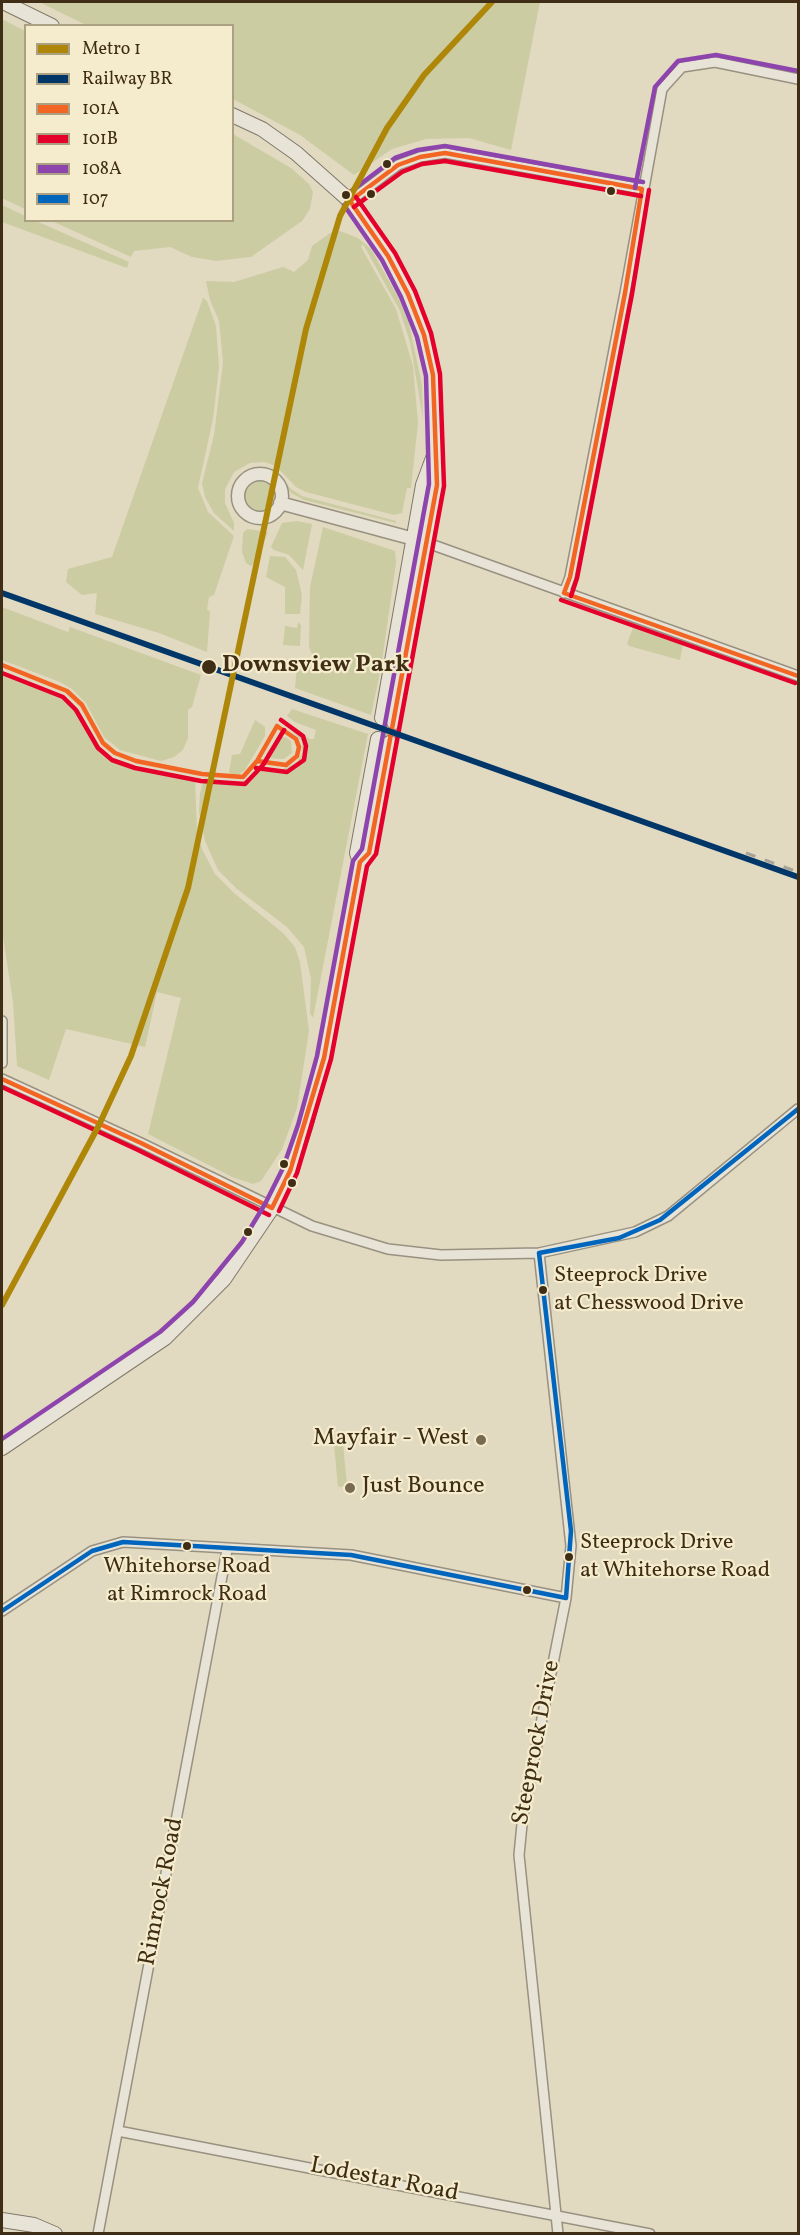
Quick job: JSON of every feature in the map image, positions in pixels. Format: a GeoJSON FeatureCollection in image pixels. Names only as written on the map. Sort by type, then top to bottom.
{"type":"FeatureCollection","features":[{"type":"Feature","properties":{"kind":"main road"},"geometry":{"type":"LineString","coordinates":[[3,2],[48,24]]}},
{"type":"Feature","properties":{"kind":"main road"},"geometry":{"type":"LineString","coordinates":[[234,115],[262,129],[296,153],[350,201],[388,256],[408,294],[424,335],[432,375],[436,417],[434,453],[423,485],[421,541],[388,720]]}},
{"type":"Feature","properties":{"kind":"main road"},"geometry":{"type":"LineString","coordinates":[[2,1448],[165,1338],[224,1279],[272,1208],[302,1138],[324,1058],[360,862],[357,853],[384,741]]}},
{"type":"Feature","properties":{"kind":"main road"},"geometry":{"type":"LineString","coordinates":[[12,2226],[33,2225],[55,2234]]}},
{"type":"Feature","properties":{"kind":"street"},"geometry":{"type":"LineString","coordinates":[[564,593],[570,577],[662,89],[682,68],[715,62],[798,80]]}},
{"type":"Feature","properties":{"kind":"street"},"geometry":{"type":"LineString","coordinates":[[350,201],[398,165],[420,157],[445,153],[642,189]]}},
{"type":"Feature","properties":{"kind":"street"},"geometry":{"type":"LineString","coordinates":[[280,503],[421,541],[798,676]]}},
{"type":"Feature","properties":{"kind":"street"},"geometry":{"type":"LineString","coordinates":[[2,1021],[2,1063]]}},
{"type":"Feature","properties":{"kind":"street"},"geometry":{"type":"LineString","coordinates":[[2,1079],[141,1143],[272,1208],[338,1235],[388,1249],[441,1254],[539,1253],[619,1238],[668,1216],[798,1109]]}},
{"type":"Feature","properties":{"kind":"street","name":"Steeprock Drive"},"geometry":{"type":"LineString","coordinates":[[539,1253],[571,1531],[566,1598],[518,1846],[558,2234]]}},
{"type":"Feature","properties":{"kind":"street"},"geometry":{"type":"LineString","coordinates":[[2,1611],[103,1546],[145,1543],[227,1550],[351,1555],[566,1598]]}},
{"type":"Feature","properties":{"kind":"street","name":"Rimrock Road"},"geometry":{"type":"LineString","coordinates":[[98,2234],[227,1550]]}},
{"type":"Feature","properties":{"kind":"street","name":"Lodestar Road"},"geometry":{"type":"LineString","coordinates":[[118,2131],[650,2234]]}},
{"type":"Feature","properties":{"kind":"green space"},"geometry":{"type":"Polygon","coordinates":[[[39,2],[540,2],[511,150],[469,138],[426,139],[392,149],[354,175],[300,135],[234,100],[234,24],[84,24],[39,2]]]}},
{"type":"Feature","properties":{"kind":"green space"},"geometry":{"type":"Polygon","coordinates":[[[2,19],[24,30],[24,209],[2,198],[2,19]]]}},
{"type":"Feature","properties":{"kind":"green space"},"geometry":{"type":"Polygon","coordinates":[[[234,135],[291,168],[309,184],[313,192],[310,209],[302,221],[251,257],[216,261],[192,257],[170,247],[134,251],[131,257],[54,222],[234,222],[234,135]]]}},
{"type":"Feature","properties":{"kind":"green space"},"geometry":{"type":"Polygon","coordinates":[[[2,205],[24,216],[24,222],[38,222],[129,262],[127,268],[2,222],[2,205]]]}},
{"type":"Feature","properties":{"kind":"green space"},"geometry":{"type":"Polygon","coordinates":[[[340,231],[358,238],[371,249],[399,299],[409,324],[422,385],[423,419],[410,342],[400,311],[363,244],[361,247],[396,309],[413,366],[418,423],[411,488],[407,488],[402,513],[394,515],[306,492],[296,487],[276,466],[264,462],[250,463],[234,472],[225,489],[225,503],[234,523],[234,531],[214,513],[205,497],[202,483],[214,435],[223,362],[219,321],[210,300],[206,281],[234,282],[283,267],[294,272],[308,260],[312,246],[330,233],[340,231]]]}},
{"type":"Feature","properties":{"kind":"green space"},"geometry":{"type":"Polygon","coordinates":[[[203,298],[207,301],[216,326],[219,367],[213,419],[198,488],[208,512],[234,536],[214,595],[209,597],[207,652],[159,633],[95,614],[97,593],[82,595],[66,582],[68,569],[112,557],[203,298]]]}},
{"type":"Feature","properties":{"kind":"green space"},"geometry":{"type":"Polygon","coordinates":[[[253,467],[274,470],[291,489],[302,496],[396,521],[396,523],[304,500],[291,493],[275,473],[253,467]]]}},
{"type":"Feature","properties":{"kind":"green space"},"geometry":{"type":"Polygon","coordinates":[[[260,481],[271,485],[275,496],[271,507],[260,511],[249,507],[245,496],[249,485],[260,481]]]}},
{"type":"Feature","properties":{"kind":"green space"},"geometry":{"type":"Polygon","coordinates":[[[297,521],[312,524],[303,570],[289,555],[271,547],[282,523],[297,521]]]}},
{"type":"Feature","properties":{"kind":"green space"},"geometry":{"type":"Polygon","coordinates":[[[323,527],[395,551],[396,563],[381,668],[371,715],[295,688],[297,666],[328,670],[329,662],[313,656],[309,647],[310,587],[323,527]]]}},
{"type":"Feature","properties":{"kind":"green space"},"geometry":{"type":"Polygon","coordinates":[[[247,529],[268,532],[257,561],[251,566],[246,563],[242,552],[243,533],[247,529]]]}},
{"type":"Feature","properties":{"kind":"green space"},"geometry":{"type":"Polygon","coordinates":[[[270,556],[285,557],[296,570],[302,595],[300,614],[285,614],[285,587],[266,577],[270,556]]]}},
{"type":"Feature","properties":{"kind":"green space"},"geometry":{"type":"Polygon","coordinates":[[[2,607],[68,632],[70,627],[201,675],[192,707],[188,710],[188,738],[183,750],[174,757],[161,761],[120,750],[104,737],[86,703],[72,689],[60,682],[2,660],[2,607]]]}},
{"type":"Feature","properties":{"kind":"green space"},"geometry":{"type":"Polygon","coordinates":[[[298,622],[301,625],[300,646],[283,645],[285,626],[297,628],[298,622]]]}},
{"type":"Feature","properties":{"kind":"green space"},"geometry":{"type":"Polygon","coordinates":[[[633,628],[683,645],[680,660],[629,646],[627,643],[633,628]]]}},
{"type":"Feature","properties":{"kind":"green space"},"geometry":{"type":"Polygon","coordinates":[[[2,674],[58,695],[68,702],[78,712],[92,742],[111,760],[127,767],[195,780],[197,831],[202,849],[215,874],[234,893],[283,933],[295,947],[300,962],[309,1031],[297,1108],[282,1149],[261,1181],[253,1184],[232,1177],[148,1134],[181,998],[157,992],[145,1047],[66,1029],[49,1080],[17,1066],[13,1002],[2,930],[2,674]]]}},
{"type":"Feature","properties":{"kind":"green space"},"geometry":{"type":"Polygon","coordinates":[[[292,709],[368,734],[313,1018],[310,1013],[311,979],[304,947],[287,927],[237,889],[218,870],[205,841],[199,812],[200,794],[206,778],[239,783],[248,779],[259,768],[283,769],[297,762],[302,754],[302,742],[290,728],[310,739],[314,739],[316,730],[295,722],[287,716],[292,709]]]}},
{"type":"Feature","properties":{"kind":"green space"},"geometry":{"type":"Polygon","coordinates":[[[255,720],[265,727],[265,736],[245,770],[238,775],[231,774],[229,772],[232,755],[240,754],[255,720]]]}},
{"type":"Feature","properties":{"kind":"green space"},"geometry":{"type":"Polygon","coordinates":[[[285,737],[291,741],[292,753],[284,759],[266,758],[266,754],[278,738],[285,737]]]}},
{"type":"Feature","properties":{"kind":"green space"},"geometry":{"type":"Polygon","coordinates":[[[342,1433],[347,1486],[338,1487],[333,1434],[342,1433]]]}},
{"type":"Feature","properties":{"kind":"tunnel"},"geometry":{"type":"LineString","coordinates":[[390,743],[394,722]]}},
{"type":"Feature","properties":{"kind":"railway"},"geometry":{"type":"LineString","coordinates":[[746,853],[798,872]]}},
{"type":"Feature","properties":{"kind":"metro line","name":"1"},"geometry":{"type":"LineString","coordinates":[[2,1305],[98,1127],[131,1056],[188,888],[306,329],[340,216],[387,128],[424,75],[492,2]]}},
{"type":"Feature","properties":{"kind":"rail line","name":"BR"},"geometry":{"type":"LineString","coordinates":[[2,593],[798,877]]}},
{"type":"Feature","properties":{"kind":"transit line","name":"108A"},"geometry":{"type":"LineString","coordinates":[[635,188],[655,87],[678,61],[716,55],[798,71]]}},
{"type":"Feature","properties":{"kind":"transit line","name":"108A"},"geometry":{"type":"LineString","coordinates":[[346,195],[395,158],[418,150],[445,146],[643,182]]}},
{"type":"Feature","properties":{"kind":"transit line","name":"101A"},"geometry":{"type":"LineString","coordinates":[[350,201],[398,165],[420,157],[445,153],[642,189]]}},
{"type":"Feature","properties":{"kind":"transit line","name":"101B"},"geometry":{"type":"LineString","coordinates":[[354,207],[402,172],[422,164],[445,161],[641,196]]}},
{"type":"Feature","properties":{"kind":"transit line","name":"101A"},"geometry":{"type":"LineString","coordinates":[[564,593],[570,577],[625,293],[642,189]]}},
{"type":"Feature","properties":{"kind":"transit line","name":"101B"},"geometry":{"type":"LineString","coordinates":[[571,596],[577,578],[632,294],[649,190]]}},
{"type":"Feature","properties":{"kind":"transit line","name":"101B"},"geometry":{"type":"LineString","coordinates":[[279,1211],[297,1173],[331,1059],[367,866],[376,854],[444,486],[440,374],[431,333],[415,291],[395,253],[356,197]]}},
{"type":"Feature","properties":{"kind":"transit line","name":"101A"},"geometry":{"type":"LineString","coordinates":[[272,1208],[290,1171],[324,1058],[360,862],[369,853],[437,485],[433,375],[424,335],[408,294],[388,256],[350,201]]}},
{"type":"Feature","properties":{"kind":"transit line","name":"108A"},"geometry":{"type":"LineString","coordinates":[[2,1439],[160,1332],[193,1302],[242,1242],[265,1204],[283,1168],[298,1125],[317,1056],[353,861],[362,849],[429,484],[426,376],[417,337],[401,297],[382,260],[344,205]]}},
{"type":"Feature","properties":{"kind":"transit line","name":"101A"},"geometry":{"type":"LineString","coordinates":[[564,593],[798,676]]}},
{"type":"Feature","properties":{"kind":"transit line","name":"101B"},"geometry":{"type":"LineString","coordinates":[[561,600],[795,683]]}},
{"type":"Feature","properties":{"kind":"transit line","name":"101A"},"geometry":{"type":"LineString","coordinates":[[2,665],[67,691],[82,705],[103,743],[115,753],[136,761],[202,774],[243,777],[257,761],[277,726]]}},
{"type":"Feature","properties":{"kind":"transit line","name":"101B"},"geometry":{"type":"LineString","coordinates":[[2,673],[63,697],[76,710],[98,748],[112,760],[135,768],[201,781],[245,784],[263,765],[284,730]]}},
{"type":"Feature","properties":{"kind":"transit line","name":"101B"},"geometry":{"type":"LineString","coordinates":[[256,768],[287,772],[304,760],[306,746],[303,736],[281,720]]}},
{"type":"Feature","properties":{"kind":"transit line","name":"101A"},"geometry":{"type":"LineString","coordinates":[[257,761],[286,765],[297,756],[299,747],[296,739],[277,726]]}},
{"type":"Feature","properties":{"kind":"transit line","name":"101A"},"geometry":{"type":"LineString","coordinates":[[2,1079],[141,1143],[272,1208]]}},
{"type":"Feature","properties":{"kind":"transit line","name":"101B"},"geometry":{"type":"LineString","coordinates":[[2,1087],[138,1150],[269,1215]]}},
{"type":"Feature","properties":{"kind":"transit line","name":"107"},"geometry":{"type":"LineString","coordinates":[[539,1253],[619,1238],[660,1220],[798,1109]]}},
{"type":"Feature","properties":{"kind":"transit line","name":"107"},"geometry":{"type":"LineString","coordinates":[[539,1253],[571,1531],[566,1598]]}},
{"type":"Feature","properties":{"kind":"transit line","name":"107"},"geometry":{"type":"LineString","coordinates":[[2,1611],[92,1551],[123,1542],[351,1555],[566,1598]]}},
{"type":"Feature","properties":{"kind":"place","name":"Downsview Park"},"geometry":{"type":"Point","coordinates":[209,667]}},
{"type":"Feature","properties":{"kind":"place","name":"Steeprock Drive at Chesswood Drive"},"geometry":{"type":"Point","coordinates":[543,1290]}},
{"type":"Feature","properties":{"kind":"place","name":"Mayfair - West"},"geometry":{"type":"Point","coordinates":[481,1440]}},
{"type":"Feature","properties":{"kind":"place","name":"Just Bounce"},"geometry":{"type":"Point","coordinates":[350,1488]}},
{"type":"Feature","properties":{"kind":"place","name":"Whitehorse Road at Rimrock Road"},"geometry":{"type":"Point","coordinates":[187,1546]}},
{"type":"Feature","properties":{"kind":"place","name":"Steeprock Drive at Whitehorse Road"},"geometry":{"type":"Point","coordinates":[569,1557]}}]}
